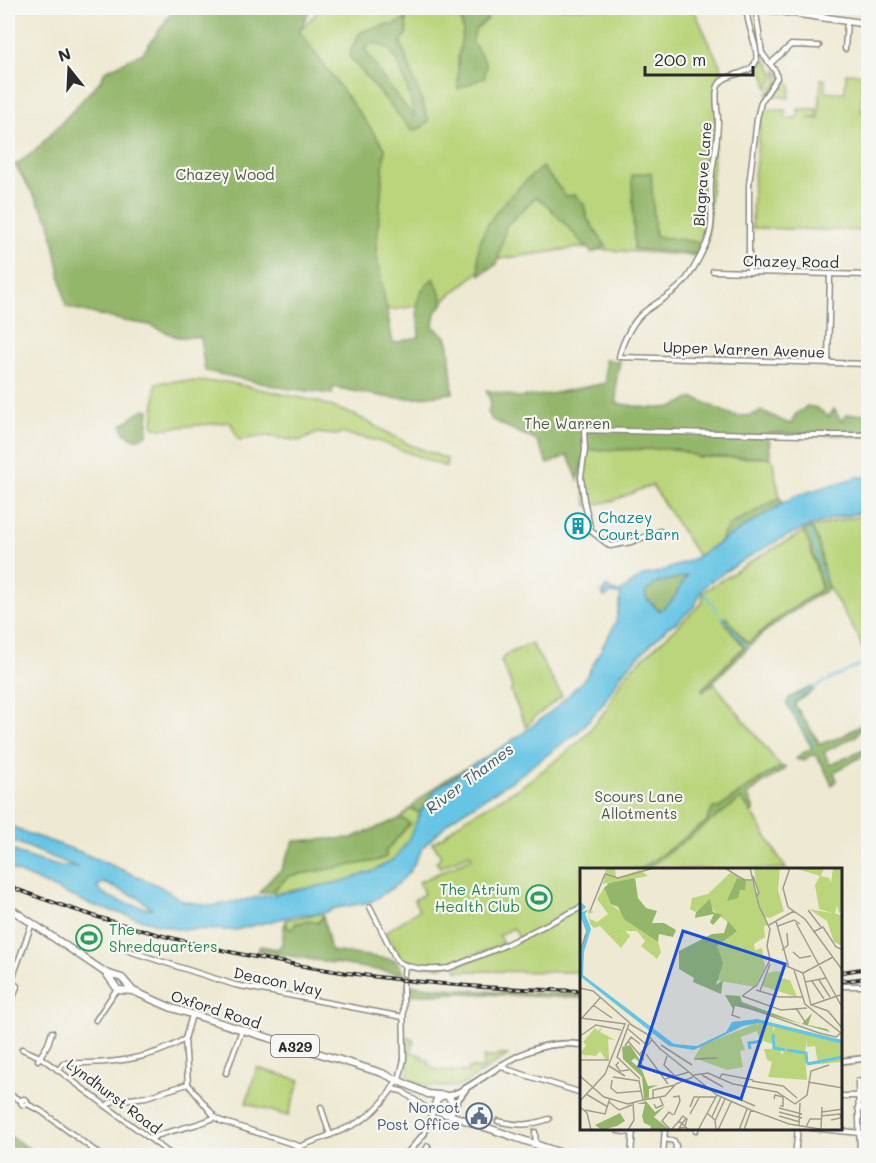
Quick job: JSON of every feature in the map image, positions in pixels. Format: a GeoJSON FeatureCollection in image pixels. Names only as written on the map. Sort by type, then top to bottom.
{"type":"FeatureCollection","features":[{"type":"Feature","properties":{"kind":"main road"},"geometry":{"type":"LineString","coordinates":[[758,8],[800,11],[847,22],[868,24]]}},
{"type":"Feature","properties":{"kind":"main road"},"geometry":{"type":"LineString","coordinates":[[8,907],[106,973],[118,977],[118,988]]}},
{"type":"Feature","properties":{"kind":"main road"},"geometry":{"type":"LineString","coordinates":[[106,973],[118,988]]}},
{"type":"Feature","properties":{"kind":"main road","name":"Oxford Road"},"geometry":{"type":"LineString","coordinates":[[118,988],[134,991],[166,1006],[382,1073],[428,1094],[446,1096]]}},
{"type":"Feature","properties":{"kind":"main road"},"geometry":{"type":"LineString","coordinates":[[428,1094],[435,1106],[445,1114],[570,1155]]}},
{"type":"Feature","properties":{"kind":"main road"},"geometry":{"type":"LineString","coordinates":[[435,1106],[437,1099],[446,1096],[464,1121]]}},
{"type":"Feature","properties":{"kind":"main road"},"geometry":{"type":"LineString","coordinates":[[445,1114],[454,1105]]}},
{"type":"Feature","properties":{"kind":"street"},"geometry":{"type":"LineString","coordinates":[[747,8],[749,28],[756,53],[762,52]]}},
{"type":"Feature","properties":{"kind":"street"},"geometry":{"type":"LineString","coordinates":[[749,272],[749,185],[759,106],[777,80],[776,74],[762,52],[756,13],[758,8]]}},
{"type":"Feature","properties":{"kind":"street"},"geometry":{"type":"LineString","coordinates":[[845,49],[847,22]]}},
{"type":"Feature","properties":{"kind":"street"},"geometry":{"type":"LineString","coordinates":[[770,64],[791,45],[819,46]]}},
{"type":"Feature","properties":{"kind":"street","name":"Blagrave Lane"},"geometry":{"type":"LineString","coordinates":[[619,357],[623,339],[638,319],[683,283],[707,242],[712,219],[711,181],[718,125],[717,88],[722,80],[754,64],[756,53]]}},
{"type":"Feature","properties":{"kind":"street","name":"Chazey Road"},"geometry":{"type":"LineString","coordinates":[[713,271],[868,275]]}},
{"type":"Feature","properties":{"kind":"street"},"geometry":{"type":"LineString","coordinates":[[828,363],[830,274]]}},
{"type":"Feature","properties":{"kind":"street","name":"Upper Warren Avenue"},"geometry":{"type":"LineString","coordinates":[[619,357],[868,364]]}},
{"type":"Feature","properties":{"kind":"street"},"geometry":{"type":"LineString","coordinates":[[660,531],[631,542],[610,546],[591,531],[581,477],[584,430],[868,435]]}},
{"type":"Feature","properties":{"kind":"street"},"geometry":{"type":"LineString","coordinates":[[370,907],[398,962],[405,966],[448,968],[499,948],[580,907]]}},
{"type":"Feature","properties":{"kind":"street"},"geometry":{"type":"LineString","coordinates":[[8,1012],[16,986],[9,981],[32,923]]}},
{"type":"Feature","properties":{"kind":"street","name":"Deacon Way"},"geometry":{"type":"LineString","coordinates":[[118,945],[132,952],[235,985],[403,1017]]}},
{"type":"Feature","properties":{"kind":"street"},"geometry":{"type":"LineString","coordinates":[[404,974],[405,966]]}},
{"type":"Feature","properties":{"kind":"street"},"geometry":{"type":"LineString","coordinates":[[280,1155],[346,1130],[382,1102],[392,1089],[398,1080],[404,1059],[403,984]]}},
{"type":"Feature","properties":{"kind":"street"},"geometry":{"type":"LineString","coordinates":[[843,986],[868,986]]}},
{"type":"Feature","properties":{"kind":"street"},"geometry":{"type":"LineString","coordinates":[[96,1020],[118,988]]}},
{"type":"Feature","properties":{"kind":"street"},"geometry":{"type":"LineString","coordinates":[[192,1014],[185,1039],[188,1084],[215,1117],[221,1121],[299,1146]]}},
{"type":"Feature","properties":{"kind":"street"},"geometry":{"type":"LineString","coordinates":[[226,1073],[242,1030]]}},
{"type":"Feature","properties":{"kind":"street"},"geometry":{"type":"LineString","coordinates":[[39,1058],[52,1032]]}},
{"type":"Feature","properties":{"kind":"street"},"geometry":{"type":"LineString","coordinates":[[58,1070],[64,1063],[105,1063],[135,1058],[174,1046],[185,1039]]}},
{"type":"Feature","properties":{"kind":"street"},"geometry":{"type":"LineString","coordinates":[[446,1096],[466,1089],[521,1053],[542,1046],[563,1043],[580,1045]]}},
{"type":"Feature","properties":{"kind":"street","name":"Lyndhurst Road"},"geometry":{"type":"LineString","coordinates":[[22,1049],[58,1070],[172,1155]]}},
{"type":"Feature","properties":{"kind":"street"},"geometry":{"type":"LineString","coordinates":[[843,1061],[868,1058]]}},
{"type":"Feature","properties":{"kind":"street"},"geometry":{"type":"LineString","coordinates":[[501,1065],[506,1069],[580,1093]]}},
{"type":"Feature","properties":{"kind":"street"},"geometry":{"type":"LineString","coordinates":[[858,1081],[860,1155]]}},
{"type":"Feature","properties":{"kind":"street"},"geometry":{"type":"LineString","coordinates":[[106,1106],[113,1101],[146,1097],[188,1084]]}},
{"type":"Feature","properties":{"kind":"street"},"geometry":{"type":"LineString","coordinates":[[392,1089],[402,1090],[426,1108]]}},
{"type":"Feature","properties":{"kind":"street"},"geometry":{"type":"LineString","coordinates":[[454,1105],[466,1089]]}},
{"type":"Feature","properties":{"kind":"street"},"geometry":{"type":"LineString","coordinates":[[8,1094],[22,1101],[26,1100],[27,1104],[41,1111],[102,1155]]}},
{"type":"Feature","properties":{"kind":"street"},"geometry":{"type":"LineString","coordinates":[[843,1096],[858,1096]]}},
{"type":"Feature","properties":{"kind":"street"},"geometry":{"type":"LineString","coordinates":[[405,1155],[424,1134],[435,1106]]}},
{"type":"Feature","properties":{"kind":"street"},"geometry":{"type":"LineString","coordinates":[[321,1107],[330,1136]]}},
{"type":"Feature","properties":{"kind":"street"},"geometry":{"type":"LineString","coordinates":[[858,1108],[868,1107]]}},
{"type":"Feature","properties":{"kind":"street"},"geometry":{"type":"LineString","coordinates":[[430,1122],[437,1115],[445,1114]]}},
{"type":"Feature","properties":{"kind":"street"},"geometry":{"type":"LineString","coordinates":[[151,1139],[154,1136],[178,1131],[215,1117]]}},
{"type":"Feature","properties":{"kind":"street"},"geometry":{"type":"LineString","coordinates":[[498,1121],[518,1126],[549,1119]]}},
{"type":"Feature","properties":{"kind":"street"},"geometry":{"type":"LineString","coordinates":[[514,1137],[518,1126]]}},
{"type":"Feature","properties":{"kind":"street"},"geometry":{"type":"LineString","coordinates":[[617,1130],[633,1131],[631,1155]]}},
{"type":"Feature","properties":{"kind":"street"},"geometry":{"type":"LineString","coordinates":[[663,1155],[666,1130]]}},
{"type":"Feature","properties":{"kind":"street"},"geometry":{"type":"LineString","coordinates":[[795,1155],[798,1130]]}},
{"type":"Feature","properties":{"kind":"street"},"geometry":{"type":"LineString","coordinates":[[831,1130],[860,1133]]}},
{"type":"Feature","properties":{"kind":"street"},"geometry":{"type":"LineString","coordinates":[[535,1132],[536,1144]]}},
{"type":"Feature","properties":{"kind":"street"},"geometry":{"type":"LineString","coordinates":[[664,1139],[674,1141],[675,1155]]}},
{"type":"Feature","properties":{"kind":"street"},"geometry":{"type":"LineString","coordinates":[[422,1155],[428,1146]]}},
{"type":"Feature","properties":{"kind":"green space","name":"Chazey Wood"},"geometry":{"type":"Polygon","coordinates":[[[175,8],[311,8],[299,31],[385,148],[376,252],[393,343],[419,337],[417,311],[419,297],[434,278],[444,303],[435,313],[433,326],[446,337],[449,346],[453,393],[414,398],[390,398],[333,387],[332,394],[284,388],[205,371],[200,337],[177,337],[150,325],[66,307],[50,222],[15,165],[35,151],[101,80],[105,71],[143,53],[175,8]]]}},
{"type":"Feature","properties":{"kind":"green space"},"geometry":{"type":"Polygon","coordinates":[[[321,8],[693,8],[725,76],[717,83],[715,90],[717,113],[707,239],[698,256],[577,248],[493,260],[442,302],[391,310],[369,301],[299,31],[321,8]]]}},
{"type":"Feature","properties":{"kind":"green space"},"geometry":{"type":"Polygon","coordinates":[[[459,8],[481,8],[488,19],[475,30],[473,43],[486,63],[485,77],[458,89],[458,58],[463,31],[459,8]]]}},
{"type":"Feature","properties":{"kind":"green space"},"geometry":{"type":"Polygon","coordinates":[[[406,19],[407,33],[401,43],[429,121],[421,128],[412,131],[349,56],[356,39],[362,32],[389,24],[392,26],[406,19]],[[373,43],[365,49],[384,80],[415,118],[406,83],[394,57],[386,48],[373,43]]]}},
{"type":"Feature","properties":{"kind":"green space"},"geometry":{"type":"Polygon","coordinates":[[[760,56],[763,56],[774,75],[768,88],[761,67],[760,56]]]}},
{"type":"Feature","properties":{"kind":"green space"},"geometry":{"type":"Polygon","coordinates":[[[777,71],[791,85],[789,98],[767,94],[777,83],[777,71]]]}},
{"type":"Feature","properties":{"kind":"green space"},"geometry":{"type":"Polygon","coordinates":[[[846,73],[862,74],[861,111],[865,111],[865,119],[868,119],[868,231],[752,228],[753,187],[762,109],[786,110],[785,118],[798,118],[798,109],[817,109],[817,118],[807,118],[819,119],[821,79],[825,79],[826,92],[845,92],[846,73]]]}},
{"type":"Feature","properties":{"kind":"green space"},"geometry":{"type":"Polygon","coordinates":[[[542,167],[566,196],[575,195],[584,204],[587,218],[606,246],[592,253],[549,207],[536,197],[506,226],[497,264],[480,275],[479,244],[484,231],[511,195],[542,167]]]}},
{"type":"Feature","properties":{"kind":"green space"},"geometry":{"type":"Polygon","coordinates":[[[651,172],[655,236],[704,243],[696,254],[634,249],[632,175],[651,172]]]}},
{"type":"Feature","properties":{"kind":"green space","name":"The Warren"},"geometry":{"type":"Polygon","coordinates":[[[605,360],[620,361],[616,382],[617,403],[665,408],[695,398],[728,413],[744,416],[761,411],[791,424],[795,415],[807,406],[817,408],[829,417],[834,409],[841,421],[847,415],[868,413],[868,436],[769,433],[770,457],[698,457],[676,449],[586,450],[578,480],[568,455],[548,464],[537,441],[492,420],[488,412],[491,402],[486,390],[518,397],[545,395],[606,383],[605,360]]]}},
{"type":"Feature","properties":{"kind":"green space"},"geometry":{"type":"Polygon","coordinates":[[[226,382],[316,401],[357,416],[408,444],[447,459],[446,467],[375,440],[340,433],[337,435],[317,433],[301,441],[266,436],[239,440],[230,422],[159,429],[153,426],[156,383],[226,382]]]}},
{"type":"Feature","properties":{"kind":"green space"},"geometry":{"type":"Polygon","coordinates":[[[144,409],[149,410],[147,435],[135,439],[124,433],[122,425],[144,409]]]}},
{"type":"Feature","properties":{"kind":"green space"},"geometry":{"type":"Polygon","coordinates":[[[676,449],[698,457],[772,458],[780,498],[728,526],[719,543],[698,556],[652,485],[612,501],[587,506],[582,480],[586,450],[676,449]]]}},
{"type":"Feature","properties":{"kind":"green space"},"geometry":{"type":"Polygon","coordinates":[[[780,498],[783,503],[719,543],[728,526],[780,498]]]}},
{"type":"Feature","properties":{"kind":"green space"},"geometry":{"type":"Polygon","coordinates":[[[868,516],[868,655],[826,583],[815,533],[811,528],[849,518],[868,516]]]}},
{"type":"Feature","properties":{"kind":"green space"},"geometry":{"type":"Polygon","coordinates":[[[811,528],[820,549],[828,587],[826,591],[764,632],[703,692],[702,689],[744,647],[723,619],[726,617],[745,641],[749,642],[777,619],[822,588],[803,530],[811,528]]]}},
{"type":"Feature","properties":{"kind":"green space","name":"Scours Lane Allotments"},"geometry":{"type":"Polygon","coordinates":[[[804,532],[822,591],[747,645],[726,624],[744,647],[702,689],[714,683],[781,767],[733,797],[707,820],[742,796],[785,868],[580,868],[580,972],[457,971],[456,967],[520,940],[514,928],[499,935],[503,944],[441,967],[403,962],[386,932],[419,910],[414,900],[424,894],[419,882],[472,858],[470,854],[440,867],[436,862],[440,858],[440,853],[432,843],[464,819],[519,788],[566,753],[584,737],[605,711],[626,674],[702,603],[703,592],[758,557],[804,532]]]}},
{"type":"Feature","properties":{"kind":"green space"},"geometry":{"type":"Polygon","coordinates":[[[687,575],[688,577],[672,601],[660,611],[647,599],[645,592],[657,583],[687,575]]]}},
{"type":"Feature","properties":{"kind":"green space"},"geometry":{"type":"Polygon","coordinates":[[[531,643],[562,696],[526,727],[501,661],[505,655],[531,643]]]}},
{"type":"Feature","properties":{"kind":"green space"},"geometry":{"type":"Polygon","coordinates":[[[811,687],[813,691],[795,705],[820,744],[841,737],[868,721],[868,726],[859,731],[856,736],[824,752],[830,765],[868,748],[868,753],[834,772],[837,780],[832,785],[823,765],[815,755],[809,756],[804,761],[796,759],[812,748],[787,704],[789,698],[811,687]]]}},
{"type":"Feature","properties":{"kind":"green space"},"geometry":{"type":"Polygon","coordinates":[[[478,762],[436,789],[420,813],[410,809],[442,783],[478,762]]]}},
{"type":"Feature","properties":{"kind":"green space"},"geometry":{"type":"Polygon","coordinates":[[[785,767],[748,795],[754,810],[751,812],[741,799],[647,868],[642,868],[706,822],[713,808],[719,808],[758,780],[785,767]]]}},
{"type":"Feature","properties":{"kind":"green space"},"geometry":{"type":"Polygon","coordinates":[[[410,809],[420,813],[407,842],[400,853],[384,866],[354,878],[274,894],[273,891],[289,876],[375,861],[386,857],[386,851],[410,824],[401,818],[410,809]]]}},
{"type":"Feature","properties":{"kind":"green space"},"geometry":{"type":"Polygon","coordinates":[[[401,818],[410,823],[386,851],[386,857],[376,861],[289,876],[273,891],[259,893],[281,870],[294,841],[351,838],[401,818]]]}},
{"type":"Feature","properties":{"kind":"green space"},"geometry":{"type":"Polygon","coordinates":[[[322,913],[323,916],[317,924],[296,923],[292,930],[289,929],[285,920],[322,913]]]}},
{"type":"Feature","properties":{"kind":"green space"},"geometry":{"type":"Polygon","coordinates":[[[323,916],[331,951],[395,960],[403,974],[258,951],[260,946],[277,949],[280,947],[285,923],[289,929],[292,929],[296,923],[312,921],[318,923],[323,916]]]}},
{"type":"Feature","properties":{"kind":"green space"},"geometry":{"type":"Polygon","coordinates":[[[406,985],[497,992],[580,994],[580,998],[456,993],[406,995],[406,985]]]}},
{"type":"Feature","properties":{"kind":"green space"},"geometry":{"type":"Polygon","coordinates":[[[407,1037],[414,1041],[411,1052],[423,1056],[422,1059],[428,1060],[428,1063],[436,1070],[468,1072],[469,1068],[483,1068],[484,1057],[497,1057],[498,1054],[508,1055],[457,1087],[424,1085],[408,1076],[407,1037]]]}},
{"type":"Feature","properties":{"kind":"green space"},"geometry":{"type":"Polygon","coordinates":[[[257,1068],[300,1080],[288,1116],[246,1103],[257,1068]]]}},
{"type":"Feature","properties":{"kind":"green space"},"geometry":{"type":"Polygon","coordinates":[[[8,1135],[39,1155],[25,1155],[8,1144],[8,1135]]]}},
{"type":"Feature","properties":{"kind":"water","name":"River Thames"},"geometry":{"type":"Polygon","coordinates":[[[858,477],[868,477],[868,512],[812,525],[777,541],[711,581],[702,589],[695,606],[668,627],[622,673],[602,705],[578,732],[512,781],[453,818],[424,846],[410,871],[398,884],[371,902],[336,908],[324,913],[297,915],[235,930],[175,929],[94,906],[8,868],[8,848],[43,862],[79,868],[8,839],[8,824],[159,886],[183,901],[211,906],[340,882],[373,871],[394,859],[407,843],[420,813],[436,789],[519,736],[558,706],[586,677],[616,622],[621,595],[612,593],[604,597],[602,592],[607,586],[611,591],[620,592],[644,575],[660,572],[691,560],[795,496],[858,477]],[[687,576],[657,583],[645,592],[647,599],[659,611],[672,601],[687,576]],[[104,883],[97,886],[113,899],[152,909],[139,898],[104,883]]]}},
{"type":"Feature","properties":{"kind":"waterway"},"geometry":{"type":"LineString","coordinates":[[810,529],[824,580]]}},
{"type":"Feature","properties":{"kind":"waterway"},"geometry":{"type":"LineString","coordinates":[[704,593],[718,612]]}},
{"type":"Feature","properties":{"kind":"waterway"},"geometry":{"type":"LineString","coordinates":[[722,616],[746,646]]}},
{"type":"Feature","properties":{"kind":"waterway"},"geometry":{"type":"LineString","coordinates":[[815,749],[789,703],[812,688],[868,661]]}},
{"type":"Feature","properties":{"kind":"railway"},"geometry":{"type":"LineString","coordinates":[[8,886],[147,932],[290,964],[435,983],[580,991]]}},
{"type":"Feature","properties":{"kind":"railway"},"geometry":{"type":"LineString","coordinates":[[843,972],[868,968]]}},
{"type":"Feature","properties":{"kind":"railway"},"geometry":{"type":"LineString","coordinates":[[843,981],[868,978]]}},
{"type":"Feature","properties":{"kind":"place","name":"Chazey Court Barn"},"geometry":{"type":"Point","coordinates":[578,526]}},
{"type":"Feature","properties":{"kind":"place","name":"The Atrium Health Club"},"geometry":{"type":"Point","coordinates":[539,898]}},
{"type":"Feature","properties":{"kind":"place","name":"The Shredquarters"},"geometry":{"type":"Point","coordinates":[89,938]}},
{"type":"Feature","properties":{"kind":"place","name":"Norcot Post Office"},"geometry":{"type":"Point","coordinates":[479,1116]}}]}
